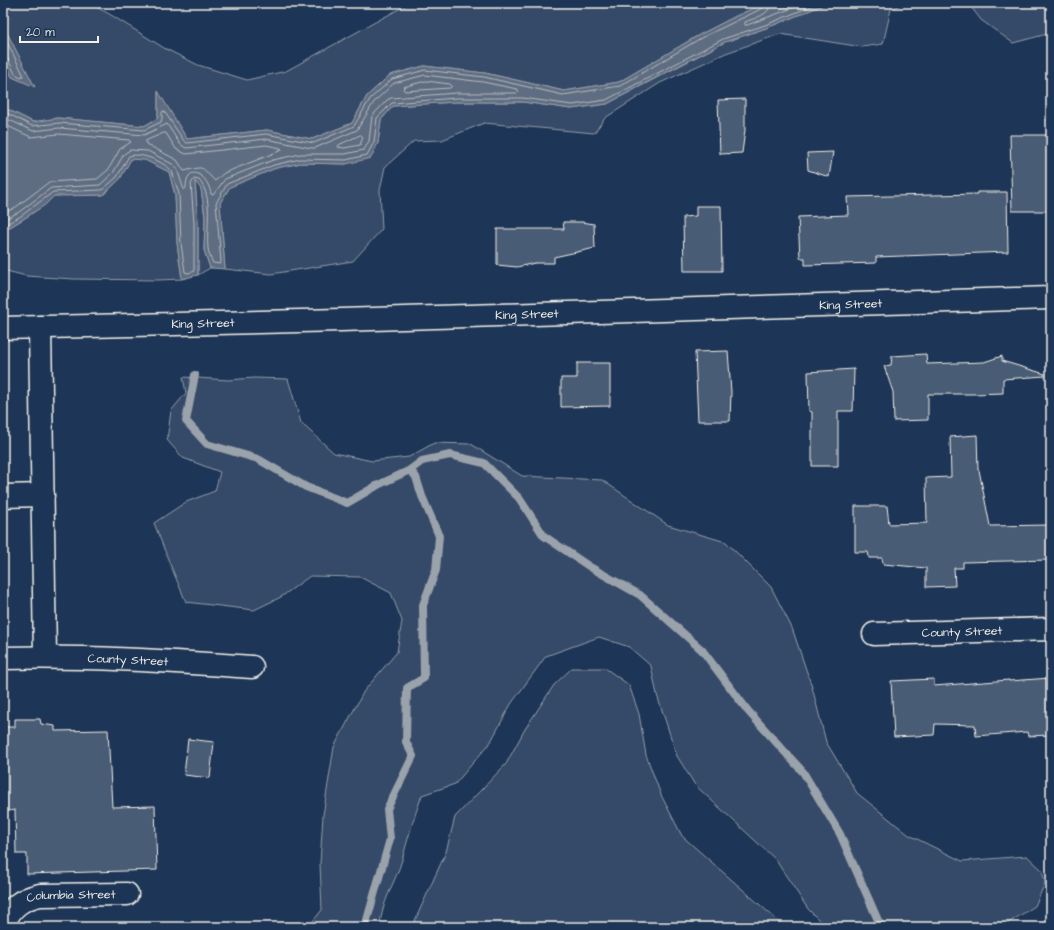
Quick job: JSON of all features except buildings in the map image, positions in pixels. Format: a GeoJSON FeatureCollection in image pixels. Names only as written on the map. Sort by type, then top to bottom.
{"type":"FeatureCollection","features":[{"type":"Feature","properties":{"kind":"street","name":"King Street"},"geometry":{"type":"LineString","coordinates":[[3,328],[341,320],[1051,298]]}},
{"type":"Feature","properties":{"kind":"street"},"geometry":{"type":"LineString","coordinates":[[40,327],[45,657]]}},
{"type":"Feature","properties":{"kind":"street"},"geometry":{"type":"LineString","coordinates":[[3,496],[43,495]]}},
{"type":"Feature","properties":{"kind":"street","name":"County Street"},"geometry":{"type":"LineString","coordinates":[[874,634],[1051,629]]}},
{"type":"Feature","properties":{"kind":"street","name":"County Street"},"geometry":{"type":"LineString","coordinates":[[3,658],[45,657],[195,663],[252,667]]}},
{"type":"Feature","properties":{"kind":"street","name":"Columbia Street"},"geometry":{"type":"LineString","coordinates":[[3,924],[9,912],[19,902],[31,897],[40,895],[127,894]]}},
{"type":"Feature","properties":{"kind":"shaded area"},"geometry":{"type":"Polygon","coordinates":[[[3,3],[89,3],[164,48],[198,65],[247,80],[286,71],[410,3],[765,3],[699,35],[619,82],[564,91],[485,73],[424,66],[390,75],[367,96],[352,123],[312,139],[267,130],[187,139],[158,92],[158,118],[144,126],[58,118],[33,122],[3,107],[3,57],[12,77],[34,86],[3,25],[3,3]]]}},
{"type":"Feature","properties":{"kind":"shaded area"},"geometry":{"type":"Polygon","coordinates":[[[828,3],[905,3],[891,9],[883,44],[862,47],[780,34],[726,53],[660,83],[605,118],[594,133],[484,123],[442,140],[414,141],[385,167],[380,190],[382,229],[353,261],[271,274],[225,269],[220,203],[230,187],[276,168],[301,163],[346,164],[378,143],[381,120],[393,106],[456,102],[523,102],[571,109],[607,104],[725,42],[769,27],[828,3]]]}},
{"type":"Feature","properties":{"kind":"shaded area"},"geometry":{"type":"Polygon","coordinates":[[[968,3],[1051,3],[1051,33],[1013,43],[981,20],[968,3]]]}},
{"type":"Feature","properties":{"kind":"shaded area"},"geometry":{"type":"Polygon","coordinates":[[[131,159],[145,160],[169,172],[175,195],[177,243],[182,279],[74,279],[26,276],[3,270],[3,231],[30,215],[54,196],[103,195],[120,179],[131,159]]]}},
{"type":"Feature","properties":{"kind":"shaded area"},"geometry":{"type":"Polygon","coordinates":[[[195,180],[201,189],[205,217],[204,250],[210,268],[198,275],[198,222],[195,180]]]}},
{"type":"Feature","properties":{"kind":"shaded area"},"geometry":{"type":"Polygon","coordinates":[[[183,377],[228,380],[254,378],[288,379],[301,423],[334,453],[372,461],[409,457],[434,443],[471,444],[522,476],[602,480],[668,525],[726,542],[771,587],[792,628],[812,687],[826,742],[857,793],[909,835],[962,861],[1027,856],[1042,870],[1045,883],[1035,906],[1002,927],[826,927],[808,909],[775,859],[695,785],[677,756],[657,695],[651,666],[629,647],[599,637],[546,656],[511,704],[490,743],[455,784],[422,795],[402,860],[383,910],[380,927],[308,927],[322,910],[320,864],[323,815],[334,747],[364,691],[397,652],[402,621],[391,593],[360,577],[310,576],[281,597],[254,610],[186,602],[154,523],[186,502],[215,491],[220,472],[183,458],[167,440],[171,411],[186,393],[183,377]]]}},
{"type":"Feature","properties":{"kind":"shaded area"},"geometry":{"type":"Polygon","coordinates":[[[572,668],[605,668],[629,685],[639,714],[646,755],[661,795],[682,836],[785,927],[412,927],[446,852],[455,817],[506,764],[525,729],[554,685],[572,668]]]}},
{"type":"Feature","properties":{"kind":"water"},"geometry":{"type":"Polygon","coordinates":[[[765,3],[828,3],[769,27],[725,42],[607,104],[571,109],[523,102],[456,102],[393,106],[381,120],[378,143],[371,158],[346,164],[301,163],[276,168],[230,187],[220,203],[225,269],[210,268],[204,250],[205,217],[201,189],[195,181],[198,222],[198,275],[182,279],[177,243],[175,195],[169,172],[145,160],[131,159],[120,179],[103,195],[54,196],[45,205],[3,231],[3,107],[33,122],[58,118],[144,126],[158,118],[158,91],[187,139],[267,130],[312,139],[352,123],[367,96],[390,75],[424,66],[485,73],[564,91],[619,82],[699,35],[765,3]]]}},
{"type":"Feature","properties":{"kind":"water"},"geometry":{"type":"Polygon","coordinates":[[[3,25],[35,87],[12,77],[3,57],[3,25]]]}},
{"type":"Feature","properties":{"kind":"waterway"},"geometry":{"type":"LineString","coordinates":[[195,375],[186,421],[207,444],[258,459],[306,487],[347,503],[378,485],[410,470],[422,461],[450,455],[484,463],[519,498],[544,536],[590,567],[640,595],[702,650],[748,711],[803,772],[840,834],[881,927]]}},
{"type":"Feature","properties":{"kind":"waterway"},"geometry":{"type":"LineString","coordinates":[[365,927],[390,839],[387,809],[413,756],[406,742],[407,688],[424,678],[423,605],[436,570],[439,536],[422,496],[416,477],[410,470]]}}]}
